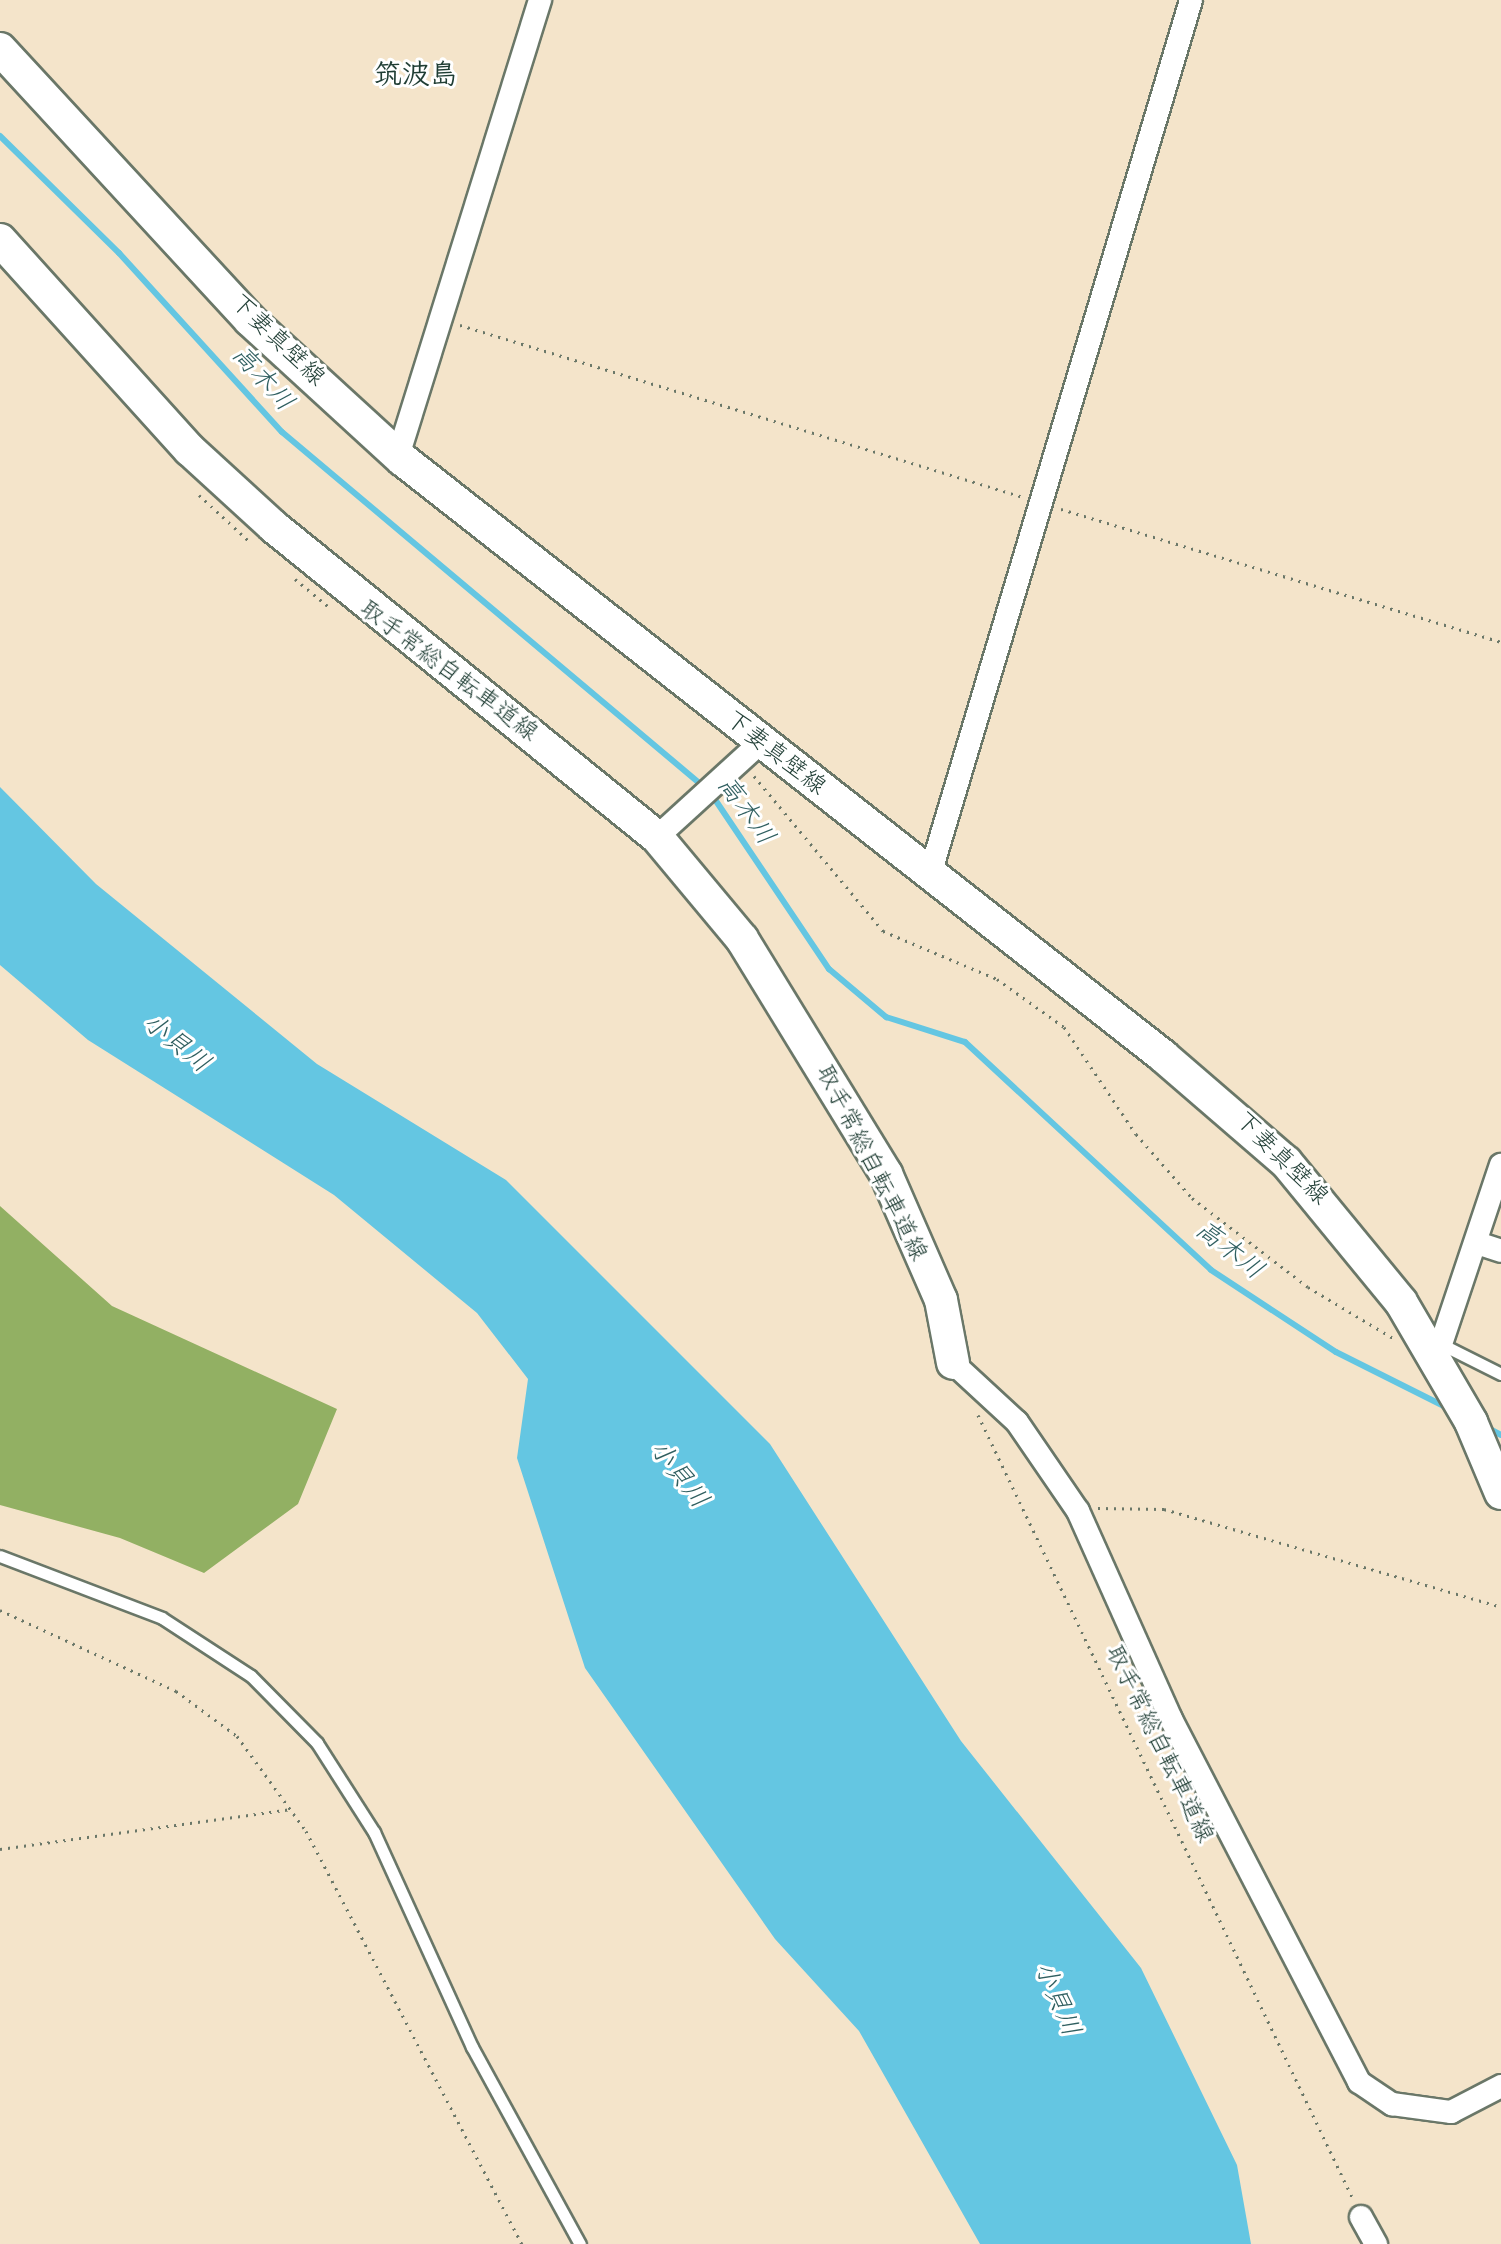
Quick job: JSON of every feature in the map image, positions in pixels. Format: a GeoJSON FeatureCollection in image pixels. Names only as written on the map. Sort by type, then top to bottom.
{"type":"FeatureCollection","features":[{"type":"Feature","properties":{"kind":"main road","name":"下妻真壁線"},"geometry":{"type":"LineString","coordinates":[[0,49],[250,320],[398,456],[749,752],[930,874],[1286,1162],[1366,1254],[1437,1352],[1498,1485]]}},
{"type":"Feature","properties":{"kind":"main road"},"geometry":{"type":"LineString","coordinates":[[0,240],[190,450],[263,517],[657,837],[742,939],[886,1174],[941,1300],[953,1363]]}},
{"type":"Feature","properties":{"kind":"street"},"geometry":{"type":"LineString","coordinates":[[398,456],[444,319],[540,0]]}},
{"type":"Feature","properties":{"kind":"street"},"geometry":{"type":"LineString","coordinates":[[930,874],[1037,502],[1191,0]]}},
{"type":"Feature","properties":{"kind":"street"},"geometry":{"type":"LineString","coordinates":[[657,837],[749,752]]}},
{"type":"Feature","properties":{"kind":"street"},"geometry":{"type":"LineString","coordinates":[[1437,1352],[1477,1243],[1501,1165]]}},
{"type":"Feature","properties":{"kind":"street"},"geometry":{"type":"LineString","coordinates":[[1477,1243],[1501,1251]]}},
{"type":"Feature","properties":{"kind":"street"},"geometry":{"type":"LineString","coordinates":[[953,1363],[1017,1422],[1078,1511],[1171,1719],[1359,2082],[1392,2104],[1451,2112],[1501,2086]]}},
{"type":"Feature","properties":{"kind":"street"},"geometry":{"type":"LineString","coordinates":[[1361,2217],[1376,2244]]}},
{"type":"Feature","properties":{"kind":"lane"},"geometry":{"type":"LineString","coordinates":[[1437,1352],[1501,1374]]}},
{"type":"Feature","properties":{"kind":"lane"},"geometry":{"type":"LineString","coordinates":[[0,1556],[110,1592],[174,1625],[251,1676],[317,1743],[374,1832],[472,2047],[580,2244]]}},
{"type":"Feature","properties":{"kind":"path"},"geometry":{"type":"LineString","coordinates":[[444,319],[1501,642]]}},
{"type":"Feature","properties":{"kind":"path"},"geometry":{"type":"LineString","coordinates":[[187,482],[252,543]]}},
{"type":"Feature","properties":{"kind":"path","name":"取手常総自転車道線"},"geometry":{"type":"LineString","coordinates":[[286,571],[332,609]]}},
{"type":"Feature","properties":{"kind":"path"},"geometry":{"type":"LineString","coordinates":[[749,752],[756,784],[883,931],[1024,995],[1064,1027],[1136,1134],[1192,1198],[1308,1287],[1394,1339],[1437,1352]]}},
{"type":"Feature","properties":{"kind":"path","name":"取手常総自転車道線"},"geometry":{"type":"LineString","coordinates":[[973,1405],[1361,2217]]}},
{"type":"Feature","properties":{"kind":"path"},"geometry":{"type":"LineString","coordinates":[[1078,1511],[1164,1509],[1501,1607]]}},
{"type":"Feature","properties":{"kind":"path"},"geometry":{"type":"LineString","coordinates":[[0,1610],[76,1639],[211,1712],[291,1809],[522,2244]]}},
{"type":"Feature","properties":{"kind":"path"},"geometry":{"type":"LineString","coordinates":[[0,1849],[291,1809]]}},
{"type":"Feature","properties":{"kind":"green space"},"geometry":{"type":"Polygon","coordinates":[[[0,1206],[112,1306],[337,1409],[298,1504],[204,1573],[120,1538],[0,1505],[0,1206]]]}},
{"type":"Feature","properties":{"kind":"water","name":"小貝川"},"geometry":{"type":"Polygon","coordinates":[[[0,787],[96,884],[317,1064],[506,1180],[770,1444],[961,1741],[1141,1968],[1237,2165],[1251,2244],[980,2244],[859,2031],[775,1939],[585,1668],[517,1458],[528,1379],[477,1313],[334,1195],[88,1040],[0,965],[0,787]]]}},
{"type":"Feature","properties":{"kind":"waterway","name":"高木川"},"geometry":{"type":"LineString","coordinates":[[0,136],[119,253],[282,432],[704,787]]}},
{"type":"Feature","properties":{"kind":"waterway","name":"高木川"},"geometry":{"type":"LineString","coordinates":[[712,795],[829,969],[886,1017],[965,1042],[1211,1270],[1336,1352],[1448,1408]]}},
{"type":"Feature","properties":{"kind":"waterway","name":"高木川"},"geometry":{"type":"LineString","coordinates":[[1486,1427],[1501,1435]]}},
{"type":"Feature","properties":{"kind":"district","name":"筑波島"},"geometry":{"type":"Point","coordinates":[416,78]}}]}
